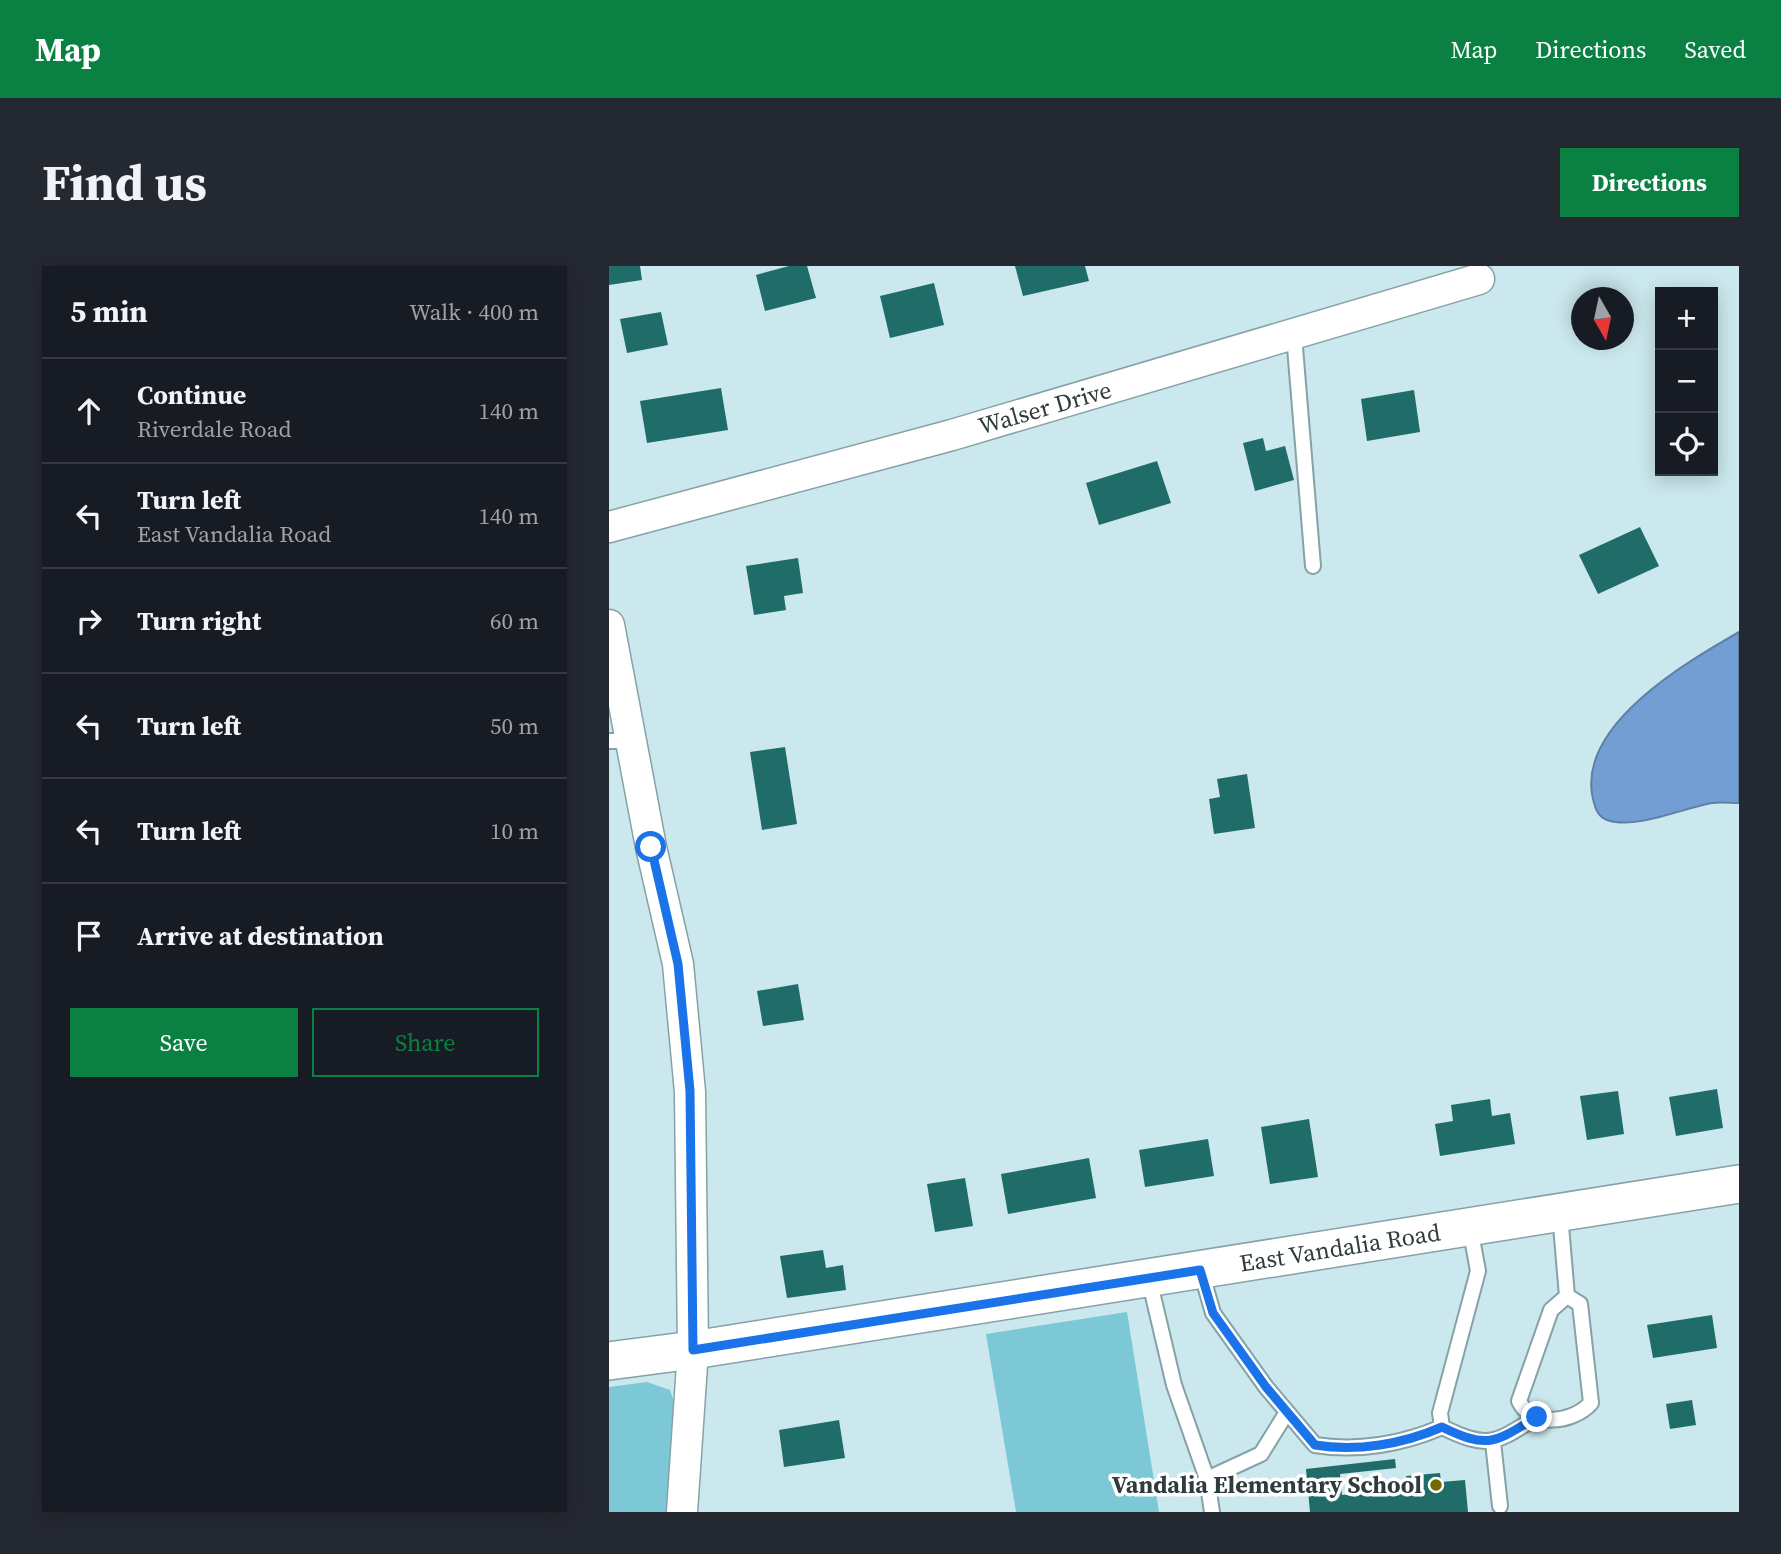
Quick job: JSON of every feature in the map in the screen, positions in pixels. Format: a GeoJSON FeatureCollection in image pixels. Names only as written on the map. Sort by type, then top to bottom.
{"type":"FeatureCollection","features":[{"type":"Feature","properties":{"kind":"street","name":"Walser Drive"},"geometry":{"type":"LineString","coordinates":[[609,527],[952,435],[1479,279]]}},
{"type":"Feature","properties":{"kind":"street"},"geometry":{"type":"LineString","coordinates":[[609,625],[620,741],[678,964],[690,1091],[693,1350],[682,1512]]}},
{"type":"Feature","properties":{"kind":"street","name":"East Vandalia Road"},"geometry":{"type":"LineString","coordinates":[[609,1361],[693,1350],[1739,1184]]}},
{"type":"Feature","properties":{"kind":"lane"},"geometry":{"type":"LineString","coordinates":[[1294,335],[1313,566]]}},
{"type":"Feature","properties":{"kind":"lane"},"geometry":{"type":"LineString","coordinates":[[1560,1213],[1567,1296]]}},
{"type":"Feature","properties":{"kind":"lane"},"geometry":{"type":"LineString","coordinates":[[1442,1427],[1440,1413],[1478,1271],[1470,1227]]}},
{"type":"Feature","properties":{"kind":"lane"},"geometry":{"type":"LineString","coordinates":[[1200,1270],[1213,1313],[1315,1445],[1335,1448],[1410,1441],[1442,1427],[1467,1439],[1493,1442],[1537,1417]]}},
{"type":"Feature","properties":{"kind":"lane"},"geometry":{"type":"LineString","coordinates":[[1148,1278],[1174,1385],[1207,1479],[1212,1512]]}},
{"type":"Feature","properties":{"kind":"lane"},"geometry":{"type":"LineString","coordinates":[[1567,1296],[1580,1304],[1591,1403],[1568,1418],[1552,1421],[1537,1417],[1522,1407],[1519,1401],[1551,1310],[1567,1296]]}},
{"type":"Feature","properties":{"kind":"lane"},"geometry":{"type":"LineString","coordinates":[[1207,1479],[1261,1454],[1287,1412]]}},
{"type":"Feature","properties":{"kind":"lane"},"geometry":{"type":"LineString","coordinates":[[1493,1442],[1500,1506]]}},
{"type":"Feature","properties":{"kind":"shaded area"},"geometry":{"type":"Polygon","coordinates":[[[1739,632],[1739,803],[1712,803],[1632,822],[1607,820],[1600,816],[1592,794],[1593,768],[1603,743],[1620,719],[1667,678],[1739,632]]]}},
{"type":"Feature","properties":{"kind":"shaded area"},"geometry":{"type":"Polygon","coordinates":[[[1127,1312],[1159,1512],[1016,1512],[986,1334],[1127,1312]]]}},
{"type":"Feature","properties":{"kind":"shaded area"},"geometry":{"type":"Polygon","coordinates":[[[647,1382],[670,1390],[678,1414],[669,1512],[609,1512],[609,1387],[647,1382]]]}},
{"type":"Feature","properties":{"kind":"building"},"geometry":{"type":"Polygon","coordinates":[[[609,266],[640,266],[642,280],[609,285],[609,266]]]}},
{"type":"Feature","properties":{"kind":"building"},"geometry":{"type":"Polygon","coordinates":[[[789,266],[807,266],[816,298],[765,311],[756,275],[789,266]]]}},
{"type":"Feature","properties":{"kind":"building"},"geometry":{"type":"Polygon","coordinates":[[[1015,266],[1085,266],[1089,281],[1023,296],[1015,266]]]}},
{"type":"Feature","properties":{"kind":"building"},"geometry":{"type":"Polygon","coordinates":[[[934,283],[944,325],[890,338],[880,296],[934,283]]]}},
{"type":"Feature","properties":{"kind":"building"},"geometry":{"type":"Polygon","coordinates":[[[661,312],[668,345],[627,353],[620,319],[661,312]]]}},
{"type":"Feature","properties":{"kind":"building"},"geometry":{"type":"Polygon","coordinates":[[[721,388],[728,430],[647,443],[640,401],[721,388]]]}},
{"type":"Feature","properties":{"kind":"building"},"geometry":{"type":"Polygon","coordinates":[[[1414,390],[1420,432],[1367,441],[1361,399],[1414,390]]]}},
{"type":"Feature","properties":{"kind":"building"},"geometry":{"type":"Polygon","coordinates":[[[1263,438],[1266,451],[1285,446],[1294,480],[1255,491],[1243,443],[1263,438]]]}},
{"type":"Feature","properties":{"kind":"building"},"geometry":{"type":"Polygon","coordinates":[[[1157,461],[1171,503],[1099,525],[1086,483],[1157,461]]]}},
{"type":"Feature","properties":{"kind":"building"},"geometry":{"type":"Polygon","coordinates":[[[1640,527],[1659,566],[1598,594],[1579,555],[1640,527]]]}},
{"type":"Feature","properties":{"kind":"building"},"geometry":{"type":"Polygon","coordinates":[[[798,558],[803,593],[784,596],[786,610],[754,615],[746,566],[798,558]]]}},
{"type":"Feature","properties":{"kind":"building"},"geometry":{"type":"Polygon","coordinates":[[[785,747],[797,824],[762,830],[750,752],[785,747]]]}},
{"type":"Feature","properties":{"kind":"building"},"geometry":{"type":"Polygon","coordinates":[[[1247,774],[1255,828],[1214,834],[1209,799],[1220,797],[1217,779],[1247,774]]]}},
{"type":"Feature","properties":{"kind":"building"},"geometry":{"type":"Polygon","coordinates":[[[798,984],[804,1020],[763,1026],[757,991],[798,984]]]}},
{"type":"Feature","properties":{"kind":"building"},"geometry":{"type":"Polygon","coordinates":[[[1717,1089],[1723,1128],[1676,1136],[1669,1097],[1717,1089]]]}},
{"type":"Feature","properties":{"kind":"building"},"geometry":{"type":"Polygon","coordinates":[[[1618,1091],[1624,1134],[1587,1140],[1580,1096],[1618,1091]]]}},
{"type":"Feature","properties":{"kind":"building"},"geometry":{"type":"Polygon","coordinates":[[[1490,1099],[1492,1116],[1510,1113],[1515,1144],[1440,1156],[1435,1124],[1453,1121],[1451,1105],[1490,1099]]]}},
{"type":"Feature","properties":{"kind":"building"},"geometry":{"type":"Polygon","coordinates":[[[1309,1119],[1318,1177],[1270,1184],[1261,1127],[1309,1119]]]}},
{"type":"Feature","properties":{"kind":"building"},"geometry":{"type":"Polygon","coordinates":[[[1208,1139],[1214,1176],[1145,1187],[1139,1150],[1208,1139]]]}},
{"type":"Feature","properties":{"kind":"building"},"geometry":{"type":"Polygon","coordinates":[[[1089,1158],[1096,1198],[1008,1214],[1001,1174],[1089,1158]]]}},
{"type":"Feature","properties":{"kind":"building"},"geometry":{"type":"Polygon","coordinates":[[[965,1178],[973,1226],[935,1232],[927,1184],[965,1178]]]}},
{"type":"Feature","properties":{"kind":"building"},"geometry":{"type":"Polygon","coordinates":[[[823,1250],[826,1268],[843,1265],[846,1290],[787,1298],[780,1256],[823,1250]]]}},
{"type":"Feature","properties":{"kind":"building"},"geometry":{"type":"Polygon","coordinates":[[[1712,1315],[1717,1348],[1653,1358],[1647,1325],[1712,1315]]]}},
{"type":"Feature","properties":{"kind":"building"},"geometry":{"type":"Polygon","coordinates":[[[1692,1400],[1696,1425],[1670,1429],[1666,1404],[1692,1400]]]}},
{"type":"Feature","properties":{"kind":"building"},"geometry":{"type":"Polygon","coordinates":[[[839,1420],[845,1458],[784,1467],[779,1430],[839,1420]]]}},
{"type":"Feature","properties":{"kind":"building","name":"Vandalia Elementary School"},"geometry":{"type":"Polygon","coordinates":[[[1395,1459],[1396,1468],[1340,1474],[1342,1495],[1407,1489],[1406,1476],[1440,1473],[1441,1482],[1465,1480],[1468,1512],[1310,1512],[1306,1469],[1395,1459]]]}},
{"type":"Feature","properties":{"kind":"place","name":"Vandalia Elementary School"},"geometry":{"type":"Point","coordinates":[1436,1485]}},
{"type":"Feature","properties":{"kind":"route"},"geometry":{"type":"LineString","coordinates":[[651,847],[678,964],[690,1091],[693,1350],[1200,1270],[1213,1313],[1266,1387],[1315,1445],[1335,1448],[1410,1441],[1442,1427],[1467,1439],[1493,1442],[1537,1417]]}}]}
